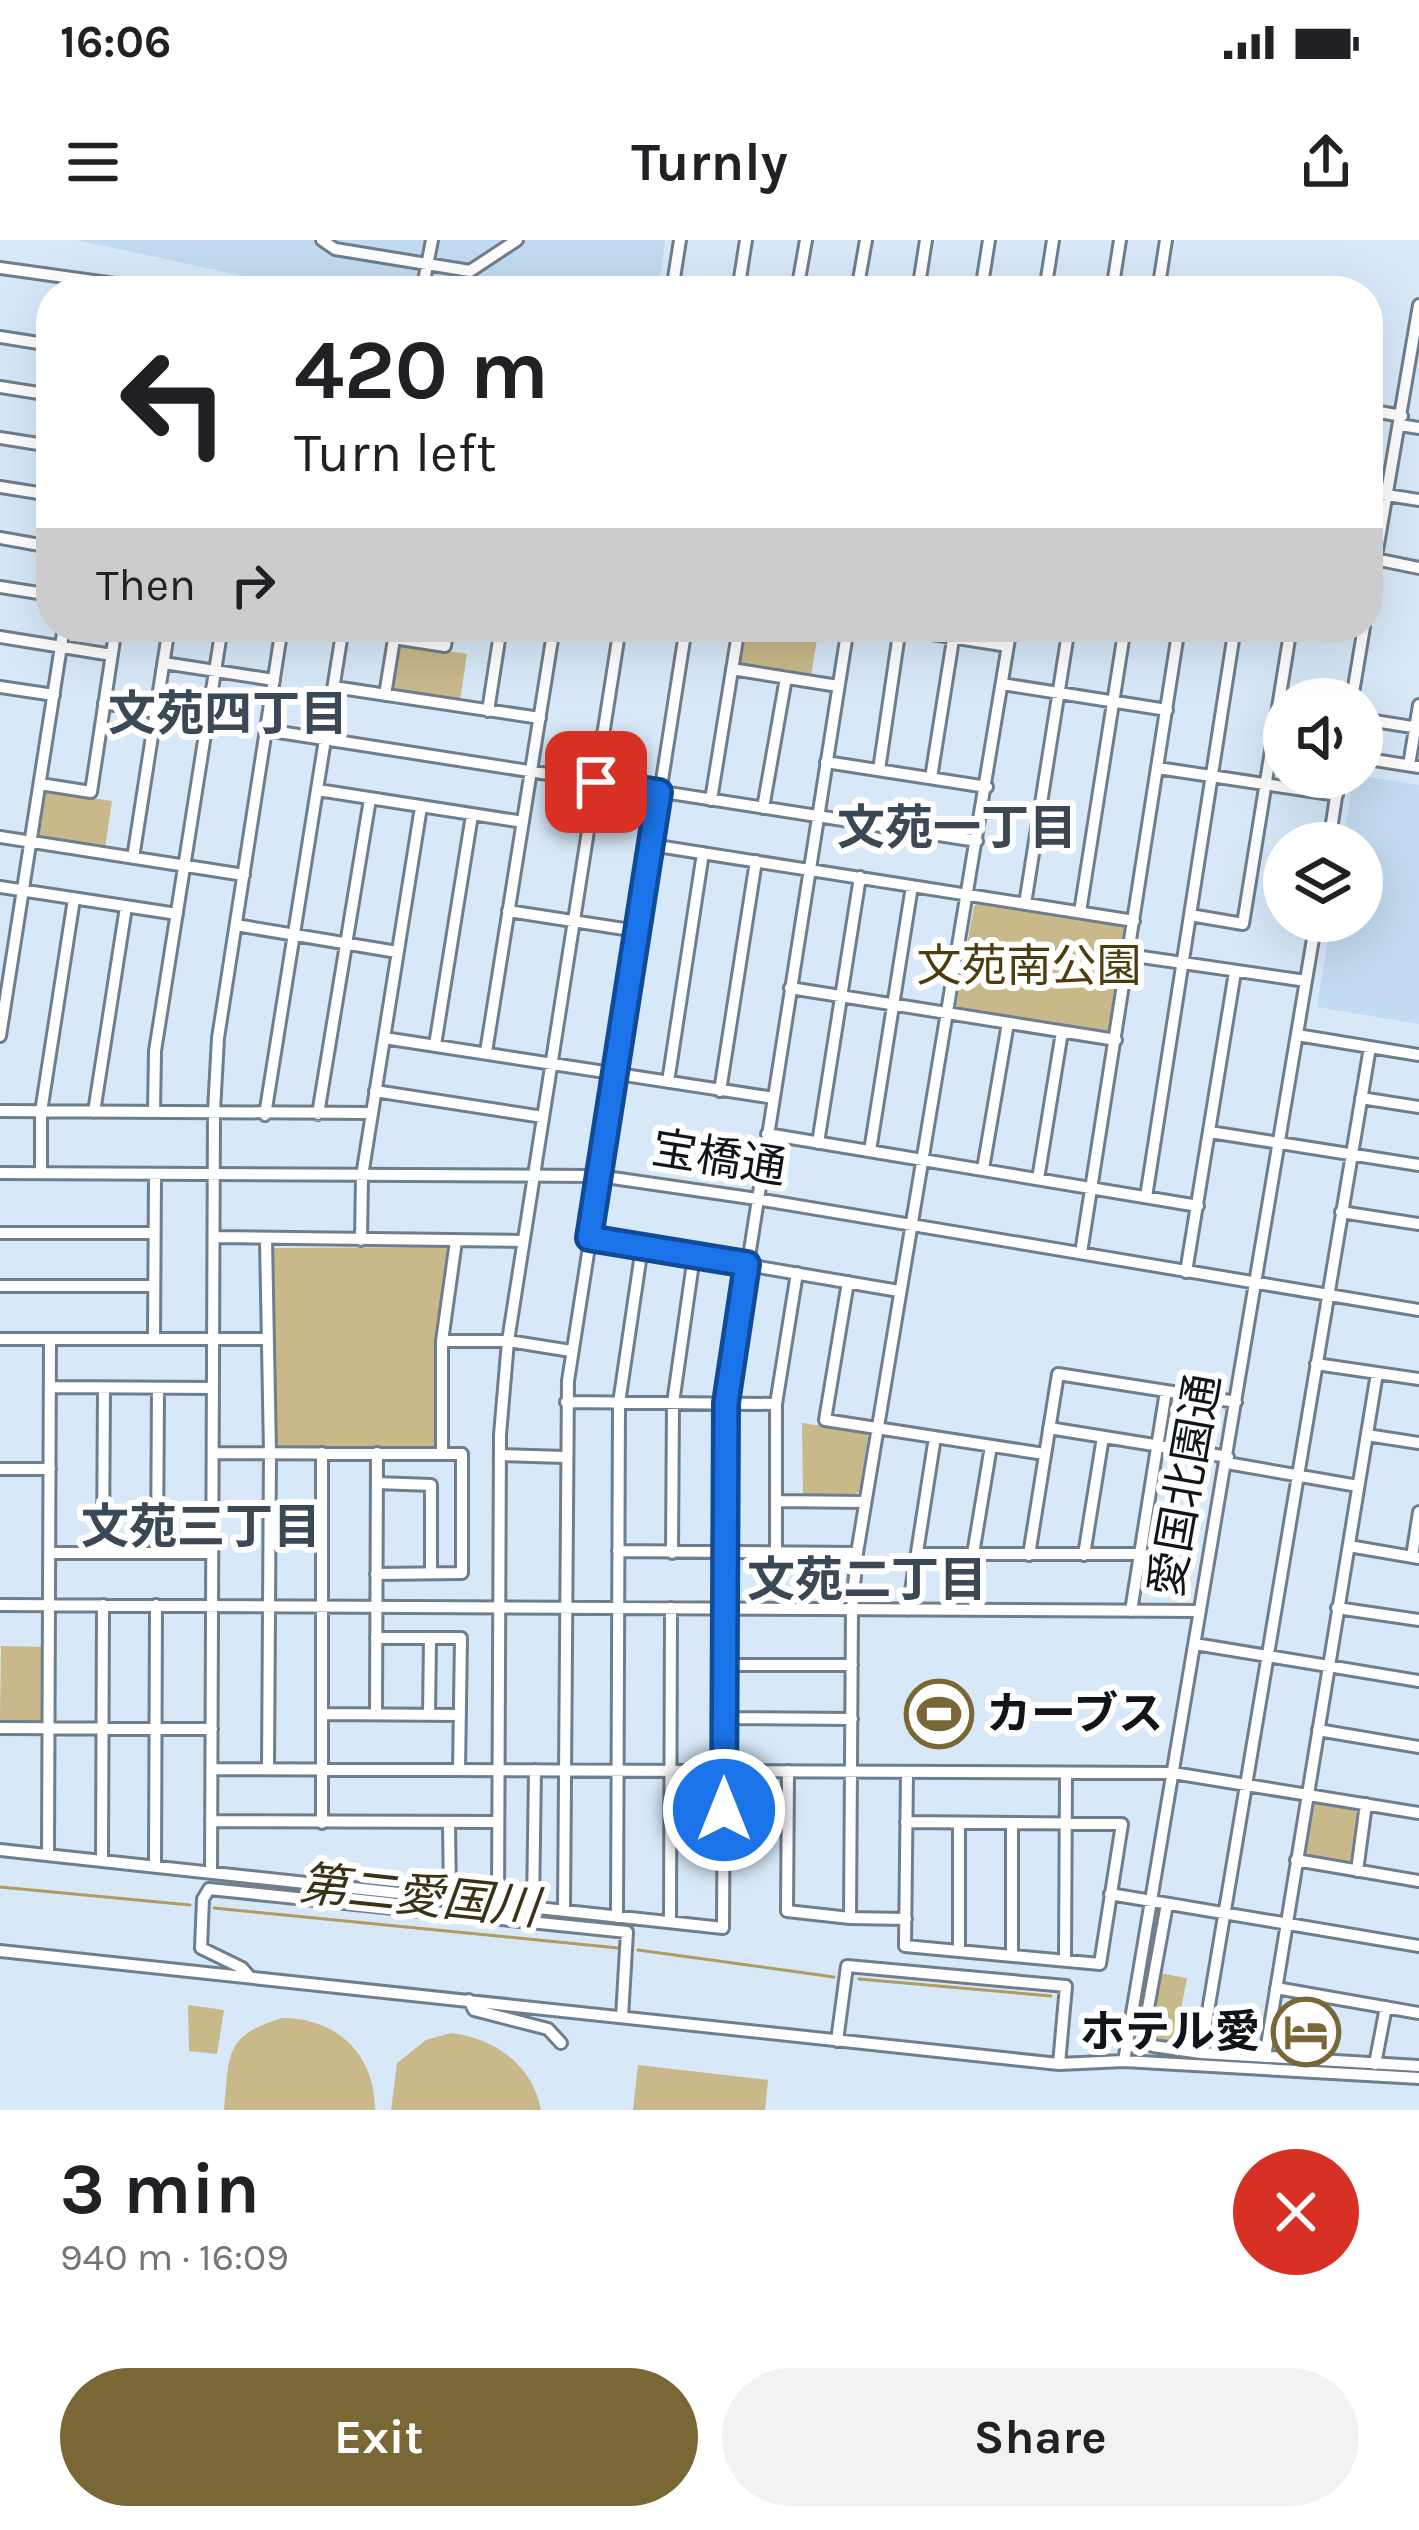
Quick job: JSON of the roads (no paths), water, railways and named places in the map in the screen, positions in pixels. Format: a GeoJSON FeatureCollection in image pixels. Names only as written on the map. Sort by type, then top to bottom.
{"type":"FeatureCollection","features":[{"type":"Feature","properties":{"kind":"street"},"geometry":{"type":"LineString","coordinates":[[322,240],[335,249],[470,271],[517,240]]}},
{"type":"Feature","properties":{"kind":"street"},"geometry":{"type":"LineString","coordinates":[[425,276],[431,240]]}},
{"type":"Feature","properties":{"kind":"street"},"geometry":{"type":"LineString","coordinates":[[674,276],[680,240]]}},
{"type":"Feature","properties":{"kind":"street"},"geometry":{"type":"LineString","coordinates":[[740,276],[746,240]]}},
{"type":"Feature","properties":{"kind":"street"},"geometry":{"type":"LineString","coordinates":[[800,276],[806,240]]}},
{"type":"Feature","properties":{"kind":"street"},"geometry":{"type":"LineString","coordinates":[[860,276],[866,240]]}},
{"type":"Feature","properties":{"kind":"street"},"geometry":{"type":"LineString","coordinates":[[920,276],[926,240]]}},
{"type":"Feature","properties":{"kind":"street"},"geometry":{"type":"LineString","coordinates":[[983,276],[989,240]]}},
{"type":"Feature","properties":{"kind":"street"},"geometry":{"type":"LineString","coordinates":[[1047,276],[1053,240]]}},
{"type":"Feature","properties":{"kind":"street"},"geometry":{"type":"LineString","coordinates":[[1114,276],[1120,240]]}},
{"type":"Feature","properties":{"kind":"street"},"geometry":{"type":"LineString","coordinates":[[1160,276],[1166,240]]}},
{"type":"Feature","properties":{"kind":"street"},"geometry":{"type":"LineString","coordinates":[[0,266],[47,276]]}},
{"type":"Feature","properties":{"kind":"street"},"geometry":{"type":"LineString","coordinates":[[1383,514],[1419,305]]}},
{"type":"Feature","properties":{"kind":"street"},"geometry":{"type":"LineString","coordinates":[[0,337],[36,343]]}},
{"type":"Feature","properties":{"kind":"street"},"geometry":{"type":"LineString","coordinates":[[0,387],[36,392]]}},
{"type":"Feature","properties":{"kind":"street"},"geometry":{"type":"LineString","coordinates":[[1383,415],[1419,428]]}},
{"type":"Feature","properties":{"kind":"street"},"geometry":{"type":"LineString","coordinates":[[0,438],[36,444]]}},
{"type":"Feature","properties":{"kind":"street"},"geometry":{"type":"LineString","coordinates":[[0,487],[36,493]]}},
{"type":"Feature","properties":{"kind":"street"},"geometry":{"type":"LineString","coordinates":[[1383,494],[1419,500]]}},
{"type":"Feature","properties":{"kind":"street"},"geometry":{"type":"LineString","coordinates":[[0,538],[36,544]]}},
{"type":"Feature","properties":{"kind":"street"},"geometry":{"type":"LineString","coordinates":[[1383,566],[1419,568]]}},
{"type":"Feature","properties":{"kind":"street"},"geometry":{"type":"LineString","coordinates":[[0,587],[36,593]]}},
{"type":"Feature","properties":{"kind":"street"},"geometry":{"type":"LineString","coordinates":[[0,637],[112,655]]}},
{"type":"Feature","properties":{"kind":"street"},"geometry":{"type":"LineString","coordinates":[[0,1036],[4,987],[16,939],[62,642]]}},
{"type":"Feature","properties":{"kind":"street"},"geometry":{"type":"LineString","coordinates":[[40,784],[91,792],[114,642]]}},
{"type":"Feature","properties":{"kind":"street"},"geometry":{"type":"LineString","coordinates":[[134,858],[168,642]]}},
{"type":"Feature","properties":{"kind":"street"},"geometry":{"type":"LineString","coordinates":[[154,1112],[155,1051],[219,642]]}},
{"type":"Feature","properties":{"kind":"street"},"geometry":{"type":"LineString","coordinates":[[211,1873],[218,1038],[280,642]]}},
{"type":"Feature","properties":{"kind":"street"},"geometry":{"type":"LineString","coordinates":[[265,1115],[341,642]]}},
{"type":"Feature","properties":{"kind":"street"},"geometry":{"type":"LineString","coordinates":[[385,695],[393,642]]}},
{"type":"Feature","properties":{"kind":"street"},"geometry":{"type":"LineString","coordinates":[[488,710],[499,642]]}},
{"type":"Feature","properties":{"kind":"street"},"geometry":{"type":"LineString","coordinates":[[486,1052],[552,642]]}},
{"type":"Feature","properties":{"kind":"street"},"geometry":{"type":"LineString","coordinates":[[498,1902],[500,1455],[508,1341],[618,642]]}},
{"type":"Feature","properties":{"kind":"street"},"geometry":{"type":"LineString","coordinates":[[564,1911],[566,1402],[684,642]]}},
{"type":"Feature","properties":{"kind":"street"},"geometry":{"type":"LineString","coordinates":[[711,800],[736,642]]}},
{"type":"Feature","properties":{"kind":"street"},"geometry":{"type":"LineString","coordinates":[[0,1850],[723,1928],[726,1403],[845,642]]}},
{"type":"Feature","properties":{"kind":"street"},"geometry":{"type":"LineString","coordinates":[[879,770],[894,642]]}},
{"type":"Feature","properties":{"kind":"street"},"geometry":{"type":"LineString","coordinates":[[931,778],[952,642]]}},
{"type":"Feature","properties":{"kind":"street"},"geometry":{"type":"LineString","coordinates":[[993,642],[1008,646]]}},
{"type":"Feature","properties":{"kind":"street"},"geometry":{"type":"LineString","coordinates":[[850,1918],[852,1609],[857,1553],[1009,642]]}},
{"type":"Feature","properties":{"kind":"street"},"geometry":{"type":"LineString","coordinates":[[1025,904],[1068,642]]}},
{"type":"Feature","properties":{"kind":"street"},"geometry":{"type":"LineString","coordinates":[[1080,912],[1123,642]]}},
{"type":"Feature","properties":{"kind":"street"},"geometry":{"type":"LineString","coordinates":[[1081,1253],[1177,642]]}},
{"type":"Feature","properties":{"kind":"street"},"geometry":{"type":"LineString","coordinates":[[1146,1197],[1233,642]]}},
{"type":"Feature","properties":{"kind":"street"},"geometry":{"type":"LineString","coordinates":[[1283,678],[1289,642]]}},
{"type":"Feature","properties":{"kind":"street"},"geometry":{"type":"LineString","coordinates":[[1356,678],[1362,642]]}},
{"type":"Feature","properties":{"kind":"street"},"geometry":{"type":"LineString","coordinates":[[164,663],[274,680]]}},
{"type":"Feature","properties":{"kind":"street"},"geometry":{"type":"LineString","coordinates":[[732,669],[838,686]]}},
{"type":"Feature","properties":{"kind":"street"},"geometry":{"type":"LineString","coordinates":[[763,808],[786,678]]}},
{"type":"Feature","properties":{"kind":"street"},"geometry":{"type":"LineString","coordinates":[[1002,684],[1167,710]]}},
{"type":"Feature","properties":{"kind":"street"},"geometry":{"type":"LineString","coordinates":[[334,687],[540,718]]}},
{"type":"Feature","properties":{"kind":"street"},"geometry":{"type":"LineString","coordinates":[[1,691],[54,695]]}},
{"type":"Feature","properties":{"kind":"street"},"geometry":{"type":"LineString","coordinates":[[104,703],[156,712]]}},
{"type":"Feature","properties":{"kind":"street"},"geometry":{"type":"LineString","coordinates":[[1383,761],[1414,766],[1419,705]]}},
{"type":"Feature","properties":{"kind":"street"},"geometry":{"type":"LineString","coordinates":[[1383,722],[1417,728]]}},
{"type":"Feature","properties":{"kind":"street"},"geometry":{"type":"LineString","coordinates":[[266,730],[977,842]]}},
{"type":"Feature","properties":{"kind":"street"},"geometry":{"type":"LineString","coordinates":[[826,762],[986,787]]}},
{"type":"Feature","properties":{"kind":"street"},"geometry":{"type":"LineString","coordinates":[[1158,767],[1263,784]]}},
{"type":"Feature","properties":{"kind":"street"},"geometry":{"type":"LineString","coordinates":[[318,790],[523,822]]}},
{"type":"Feature","properties":{"kind":"street"},"geometry":{"type":"LineString","coordinates":[[1190,915],[1243,923],[1263,797]]}},
{"type":"Feature","properties":{"kind":"street"},"geometry":{"type":"LineString","coordinates":[[318,1114],[370,799]]}},
{"type":"Feature","properties":{"kind":"street"},"geometry":{"type":"LineString","coordinates":[[362,1240],[362,1176],[421,807]]}},
{"type":"Feature","properties":{"kind":"street"},"geometry":{"type":"LineString","coordinates":[[435,1045],[472,814]]}},
{"type":"Feature","properties":{"kind":"street"},"geometry":{"type":"LineString","coordinates":[[0,837],[244,875]]}},
{"type":"Feature","properties":{"kind":"street"},"geometry":{"type":"LineString","coordinates":[[651,844],[1134,921]]}},
{"type":"Feature","properties":{"kind":"street"},"geometry":{"type":"LineString","coordinates":[[668,1082],[703,853]]}},
{"type":"Feature","properties":{"kind":"street"},"geometry":{"type":"LineString","coordinates":[[720,1090],[756,861]]}},
{"type":"Feature","properties":{"kind":"street"},"geometry":{"type":"LineString","coordinates":[[818,1142],[860,878]]}},
{"type":"Feature","properties":{"kind":"street"},"geometry":{"type":"LineString","coordinates":[[870,1151],[912,886]]}},
{"type":"Feature","properties":{"kind":"street"},"geometry":{"type":"LineString","coordinates":[[0,887],[177,914]]}},
{"type":"Feature","properties":{"kind":"street"},"geometry":{"type":"LineString","coordinates":[[40,1173],[40,1112],[74,899]]}},
{"type":"Feature","properties":{"kind":"street"},"geometry":{"type":"LineString","coordinates":[[94,1112],[126,907]]}},
{"type":"Feature","properties":{"kind":"street"},"geometry":{"type":"LineString","coordinates":[[508,911],[637,931]]}},
{"type":"Feature","properties":{"kind":"street"},"geometry":{"type":"LineString","coordinates":[[236,925],[397,952]]}},
{"type":"Feature","properties":{"kind":"street"},"geometry":{"type":"LineString","coordinates":[[0,937],[16,939]]}},
{"type":"Feature","properties":{"kind":"street","name":"愛国北園通"},"geometry":{"type":"LineString","coordinates":[[1124,2061],[1312,942]]}},
{"type":"Feature","properties":{"kind":"street"},"geometry":{"type":"LineString","coordinates":[[1128,955],[1306,981]]}},
{"type":"Feature","properties":{"kind":"street"},"geometry":{"type":"LineString","coordinates":[[1186,1272],[1235,972]]}},
{"type":"Feature","properties":{"kind":"street"},"geometry":{"type":"LineString","coordinates":[[790,988],[1116,1040]]}},
{"type":"Feature","properties":{"kind":"street"},"geometry":{"type":"LineString","coordinates":[[983,1169],[1008,1023]]}},
{"type":"Feature","properties":{"kind":"street"},"geometry":{"type":"LineString","coordinates":[[1038,1179],[1062,1032]]}},
{"type":"Feature","properties":{"kind":"street"},"geometry":{"type":"LineString","coordinates":[[1297,1035],[1419,1055]]}},
{"type":"Feature","properties":{"kind":"street"},"geometry":{"type":"LineString","coordinates":[[384,1038],[774,1098]]}},
{"type":"Feature","properties":{"kind":"street"},"geometry":{"type":"LineString","coordinates":[[1202,2053],[1370,1047]]}},
{"type":"Feature","properties":{"kind":"street"},"geometry":{"type":"LineString","coordinates":[[375,1090],[543,1117]]}},
{"type":"Feature","properties":{"kind":"street"},"geometry":{"type":"LineString","coordinates":[[1361,1098],[1419,1107]]}},
{"type":"Feature","properties":{"kind":"street"},"geometry":{"type":"LineString","coordinates":[[0,1111],[372,1113]]}},
{"type":"Feature","properties":{"kind":"street"},"geometry":{"type":"LineString","coordinates":[[1210,1132],[1419,1165]]}},
{"type":"Feature","properties":{"kind":"street"},"geometry":{"type":"LineString","coordinates":[[767,1134],[1198,1206]]}},
{"type":"Feature","properties":{"kind":"street","name":"宝橋通"},"geometry":{"type":"LineString","coordinates":[[0,1173],[599,1176],[1419,1310]]}},
{"type":"Feature","properties":{"kind":"street"},"geometry":{"type":"LineString","coordinates":[[154,1339],[155,1174]]}},
{"type":"Feature","properties":{"kind":"street"},"geometry":{"type":"LineString","coordinates":[[1341,1211],[1419,1224]]}},
{"type":"Feature","properties":{"kind":"street"},"geometry":{"type":"LineString","coordinates":[[0,1233],[154,1233]]}},
{"type":"Feature","properties":{"kind":"street"},"geometry":{"type":"LineString","coordinates":[[215,1238],[523,1240]]}},
{"type":"Feature","properties":{"kind":"street"},"geometry":{"type":"LineString","coordinates":[[589,1238],[899,1291]]}},
{"type":"Feature","properties":{"kind":"street"},"geometry":{"type":"LineString","coordinates":[[266,1239],[268,1769]]}},
{"type":"Feature","properties":{"kind":"street"},"geometry":{"type":"LineString","coordinates":[[442,1453],[442,1341],[456,1241]]}},
{"type":"Feature","properties":{"kind":"street"},"geometry":{"type":"LineString","coordinates":[[617,1917],[619,1402],[642,1247]]}},
{"type":"Feature","properties":{"kind":"street"},"geometry":{"type":"LineString","coordinates":[[672,1552],[673,1403],[694,1256]]}},
{"type":"Feature","properties":{"kind":"street"},"geometry":{"type":"LineString","coordinates":[[776,1553],[776,1404],[797,1273]]}},
{"type":"Feature","properties":{"kind":"street"},"geometry":{"type":"LineString","coordinates":[[848,1282],[825,1420],[1044,1454]]}},
{"type":"Feature","properties":{"kind":"street"},"geometry":{"type":"LineString","coordinates":[[0,1286],[153,1286]]}},
{"type":"Feature","properties":{"kind":"street"},"geometry":{"type":"LineString","coordinates":[[0,1339],[268,1339]]}},
{"type":"Feature","properties":{"kind":"street"},"geometry":{"type":"LineString","coordinates":[[48,1855],[50,1339]]}},
{"type":"Feature","properties":{"kind":"street"},"geometry":{"type":"LineString","coordinates":[[442,1341],[508,1341],[571,1351]]}},
{"type":"Feature","properties":{"kind":"street"},"geometry":{"type":"LineString","coordinates":[[1316,1364],[1419,1379]]}},
{"type":"Feature","properties":{"kind":"street"},"geometry":{"type":"LineString","coordinates":[[1265,2057],[1377,1373]]}},
{"type":"Feature","properties":{"kind":"street"},"geometry":{"type":"LineString","coordinates":[[1029,1555],[1058,1374],[1236,1402]]}},
{"type":"Feature","properties":{"kind":"street"},"geometry":{"type":"LineString","coordinates":[[50,1387],[213,1388]]}},
{"type":"Feature","properties":{"kind":"street"},"geometry":{"type":"LineString","coordinates":[[103,1552],[104,1388]]}},
{"type":"Feature","properties":{"kind":"street"},"geometry":{"type":"LineString","coordinates":[[157,1553],[158,1389]]}},
{"type":"Feature","properties":{"kind":"street"},"geometry":{"type":"LineString","coordinates":[[1131,1611],[1166,1391]]}},
{"type":"Feature","properties":{"kind":"street"},"geometry":{"type":"LineString","coordinates":[[566,1402],[776,1404]]}},
{"type":"Feature","properties":{"kind":"street"},"geometry":{"type":"LineString","coordinates":[[1049,1428],[1358,1486]]}},
{"type":"Feature","properties":{"kind":"street"},"geometry":{"type":"LineString","coordinates":[[1367,1435],[1419,1443]]}},
{"type":"Feature","properties":{"kind":"street"},"geometry":{"type":"LineString","coordinates":[[1084,1555],[1103,1436]]}},
{"type":"Feature","properties":{"kind":"street"},"geometry":{"type":"LineString","coordinates":[[908,1610],[935,1438]]}},
{"type":"Feature","properties":{"kind":"street"},"geometry":{"type":"LineString","coordinates":[[973,1554],[991,1446]]}},
{"type":"Feature","properties":{"kind":"street"},"geometry":{"type":"LineString","coordinates":[[213,1453],[462,1454],[463,1574],[376,1574]]}},
{"type":"Feature","properties":{"kind":"street"},"geometry":{"type":"LineString","coordinates":[[322,1453],[322,1823]]}},
{"type":"Feature","properties":{"kind":"street"},"geometry":{"type":"LineString","coordinates":[[376,1714],[377,1453]]}},
{"type":"Feature","properties":{"kind":"street"},"geometry":{"type":"LineString","coordinates":[[500,1455],[565,1456]]}},
{"type":"Feature","properties":{"kind":"street"},"geometry":{"type":"LineString","coordinates":[[0,1469],[50,1469]]}},
{"type":"Feature","properties":{"kind":"street"},"geometry":{"type":"LineString","coordinates":[[377,1483],[430,1485],[431,1574]]}},
{"type":"Feature","properties":{"kind":"street"},"geometry":{"type":"LineString","coordinates":[[776,1501],[866,1502]]}},
{"type":"Feature","properties":{"kind":"street"},"geometry":{"type":"LineString","coordinates":[[1349,1546],[1415,1557],[1419,1512]]}},
{"type":"Feature","properties":{"kind":"street"},"geometry":{"type":"LineString","coordinates":[[49,1552],[212,1553]]}},
{"type":"Feature","properties":{"kind":"street"},"geometry":{"type":"LineString","coordinates":[[618,1552],[857,1553]]}},
{"type":"Feature","properties":{"kind":"street"},"geometry":{"type":"LineString","coordinates":[[917,1554],[1140,1555]]}},
{"type":"Feature","properties":{"kind":"street"},"geometry":{"type":"LineString","coordinates":[[0,1605],[1200,1611]]}},
{"type":"Feature","properties":{"kind":"street"},"geometry":{"type":"LineString","coordinates":[[102,1861],[103,1605]]}},
{"type":"Feature","properties":{"kind":"street"},"geometry":{"type":"LineString","coordinates":[[155,1866],[156,1605]]}},
{"type":"Feature","properties":{"kind":"street"},"geometry":{"type":"LineString","coordinates":[[670,1922],[671,1608]]}},
{"type":"Feature","properties":{"kind":"street"},"geometry":{"type":"LineString","coordinates":[[1337,1608],[1419,1620]]}},
{"type":"Feature","properties":{"kind":"street"},"geometry":{"type":"LineString","coordinates":[[376,1638],[461,1638],[460,1770]]}},
{"type":"Feature","properties":{"kind":"street"},"geometry":{"type":"LineString","coordinates":[[429,1714],[430,1638]]}},
{"type":"Feature","properties":{"kind":"street"},"geometry":{"type":"LineString","coordinates":[[1195,1644],[1419,1682]]}},
{"type":"Feature","properties":{"kind":"street"},"geometry":{"type":"LineString","coordinates":[[724,1665],[852,1665]]}},
{"type":"Feature","properties":{"kind":"street"},"geometry":{"type":"LineString","coordinates":[[322,1714],[460,1715]]}},
{"type":"Feature","properties":{"kind":"street"},"geometry":{"type":"LineString","coordinates":[[724,1718],[852,1719]]}},
{"type":"Feature","properties":{"kind":"street"},"geometry":{"type":"LineString","coordinates":[[0,1728],[212,1729]]}},
{"type":"Feature","properties":{"kind":"street"},"geometry":{"type":"LineString","coordinates":[[1318,1730],[1419,1747]]}},
{"type":"Feature","properties":{"kind":"street"},"geometry":{"type":"LineString","coordinates":[[212,1769],[1173,1773],[1419,1813]]}},
{"type":"Feature","properties":{"kind":"street"},"geometry":{"type":"LineString","coordinates":[[533,1907],[535,1770]]}},
{"type":"Feature","properties":{"kind":"street"},"geometry":{"type":"LineString","coordinates":[[788,1772],[787,1911],[905,1919]]}},
{"type":"Feature","properties":{"kind":"street"},"geometry":{"type":"LineString","coordinates":[[906,1822],[1122,1824],[1100,1964],[905,1946],[906,1822],[907,1772]]}},
{"type":"Feature","properties":{"kind":"street"},"geometry":{"type":"LineString","coordinates":[[1065,1961],[1066,1773]]}},
{"type":"Feature","properties":{"kind":"street"},"geometry":{"type":"LineString","coordinates":[[1357,1871],[1366,1804]]}},
{"type":"Feature","properties":{"kind":"street"},"geometry":{"type":"LineString","coordinates":[[211,1821],[498,1822]]}},
{"type":"Feature","properties":{"kind":"street"},"geometry":{"type":"LineString","coordinates":[[449,1823],[450,1897]]}},
{"type":"Feature","properties":{"kind":"street"},"geometry":{"type":"LineString","coordinates":[[958,1952],[959,1823]]}},
{"type":"Feature","properties":{"kind":"street"},"geometry":{"type":"LineString","coordinates":[[1012,1823],[1012,1956]]}},
{"type":"Feature","properties":{"kind":"street"},"geometry":{"type":"LineString","coordinates":[[1296,1860],[1419,1881]]}},
{"type":"Feature","properties":{"kind":"street"},"geometry":{"type":"LineString","coordinates":[[248,1976],[242,1968],[201,1948],[203,1898],[209,1889],[627,1932],[622,2017]]}},
{"type":"Feature","properties":{"kind":"street"},"geometry":{"type":"LineString","coordinates":[[1110,1894],[1419,1946]]}},
{"type":"Feature","properties":{"kind":"street"},"geometry":{"type":"LineString","coordinates":[[1167,1904],[1144,2030],[1153,2046],[1419,2066]]}},
{"type":"Feature","properties":{"kind":"street"},"geometry":{"type":"LineString","coordinates":[[0,1952],[1059,2063],[1124,2061],[1419,2078]]}},
{"type":"Feature","properties":{"kind":"street"},"geometry":{"type":"LineString","coordinates":[[837,2041],[847,1966],[1066,1986],[1059,2063]]}},
{"type":"Feature","properties":{"kind":"street"},"geometry":{"type":"LineString","coordinates":[[1276,1988],[1419,2013]]}},
{"type":"Feature","properties":{"kind":"street"},"geometry":{"type":"LineString","coordinates":[[469,2000],[474,2010],[548,2029],[561,2043]]}},
{"type":"Feature","properties":{"kind":"street"},"geometry":{"type":"LineString","coordinates":[[1375,2064],[1385,2007]]}},
{"type":"Feature","properties":{"kind":"waterway","name":"第二愛国川"},"geometry":{"type":"LineString","coordinates":[[0,1887],[190,1905]]}},
{"type":"Feature","properties":{"kind":"waterway","name":"第二愛国川"},"geometry":{"type":"LineString","coordinates":[[214,1908],[618,1948]]}},
{"type":"Feature","properties":{"kind":"waterway","name":"第二愛国川"},"geometry":{"type":"LineString","coordinates":[[638,1950],[834,1977]]}},
{"type":"Feature","properties":{"kind":"waterway","name":"第二愛国川"},"geometry":{"type":"LineString","coordinates":[[859,1979],[1051,1996]]}},
{"type":"Feature","properties":{"kind":"place","name":"カーブス"},"geometry":{"type":"Point","coordinates":[939,1714]}},
{"type":"Feature","properties":{"kind":"place","name":"ホテル愛"},"geometry":{"type":"Point","coordinates":[1306,2032]}},
{"type":"Feature","properties":{"kind":"district","name":"文苑四丁目"},"geometry":{"type":"Point","coordinates":[228,714]}},
{"type":"Feature","properties":{"kind":"district","name":"文苑一丁目"},"geometry":{"type":"Point","coordinates":[957,828]}},
{"type":"Feature","properties":{"kind":"district","name":"文苑三丁目"},"geometry":{"type":"Point","coordinates":[201,1527]}},
{"type":"Feature","properties":{"kind":"district","name":"文苑二丁目"},"geometry":{"type":"Point","coordinates":[867,1580]}},
{"type":"Feature","properties":{"kind":"park label","name":"文苑南公園"},"geometry":{"type":"Point","coordinates":[1029,966]}}]}
